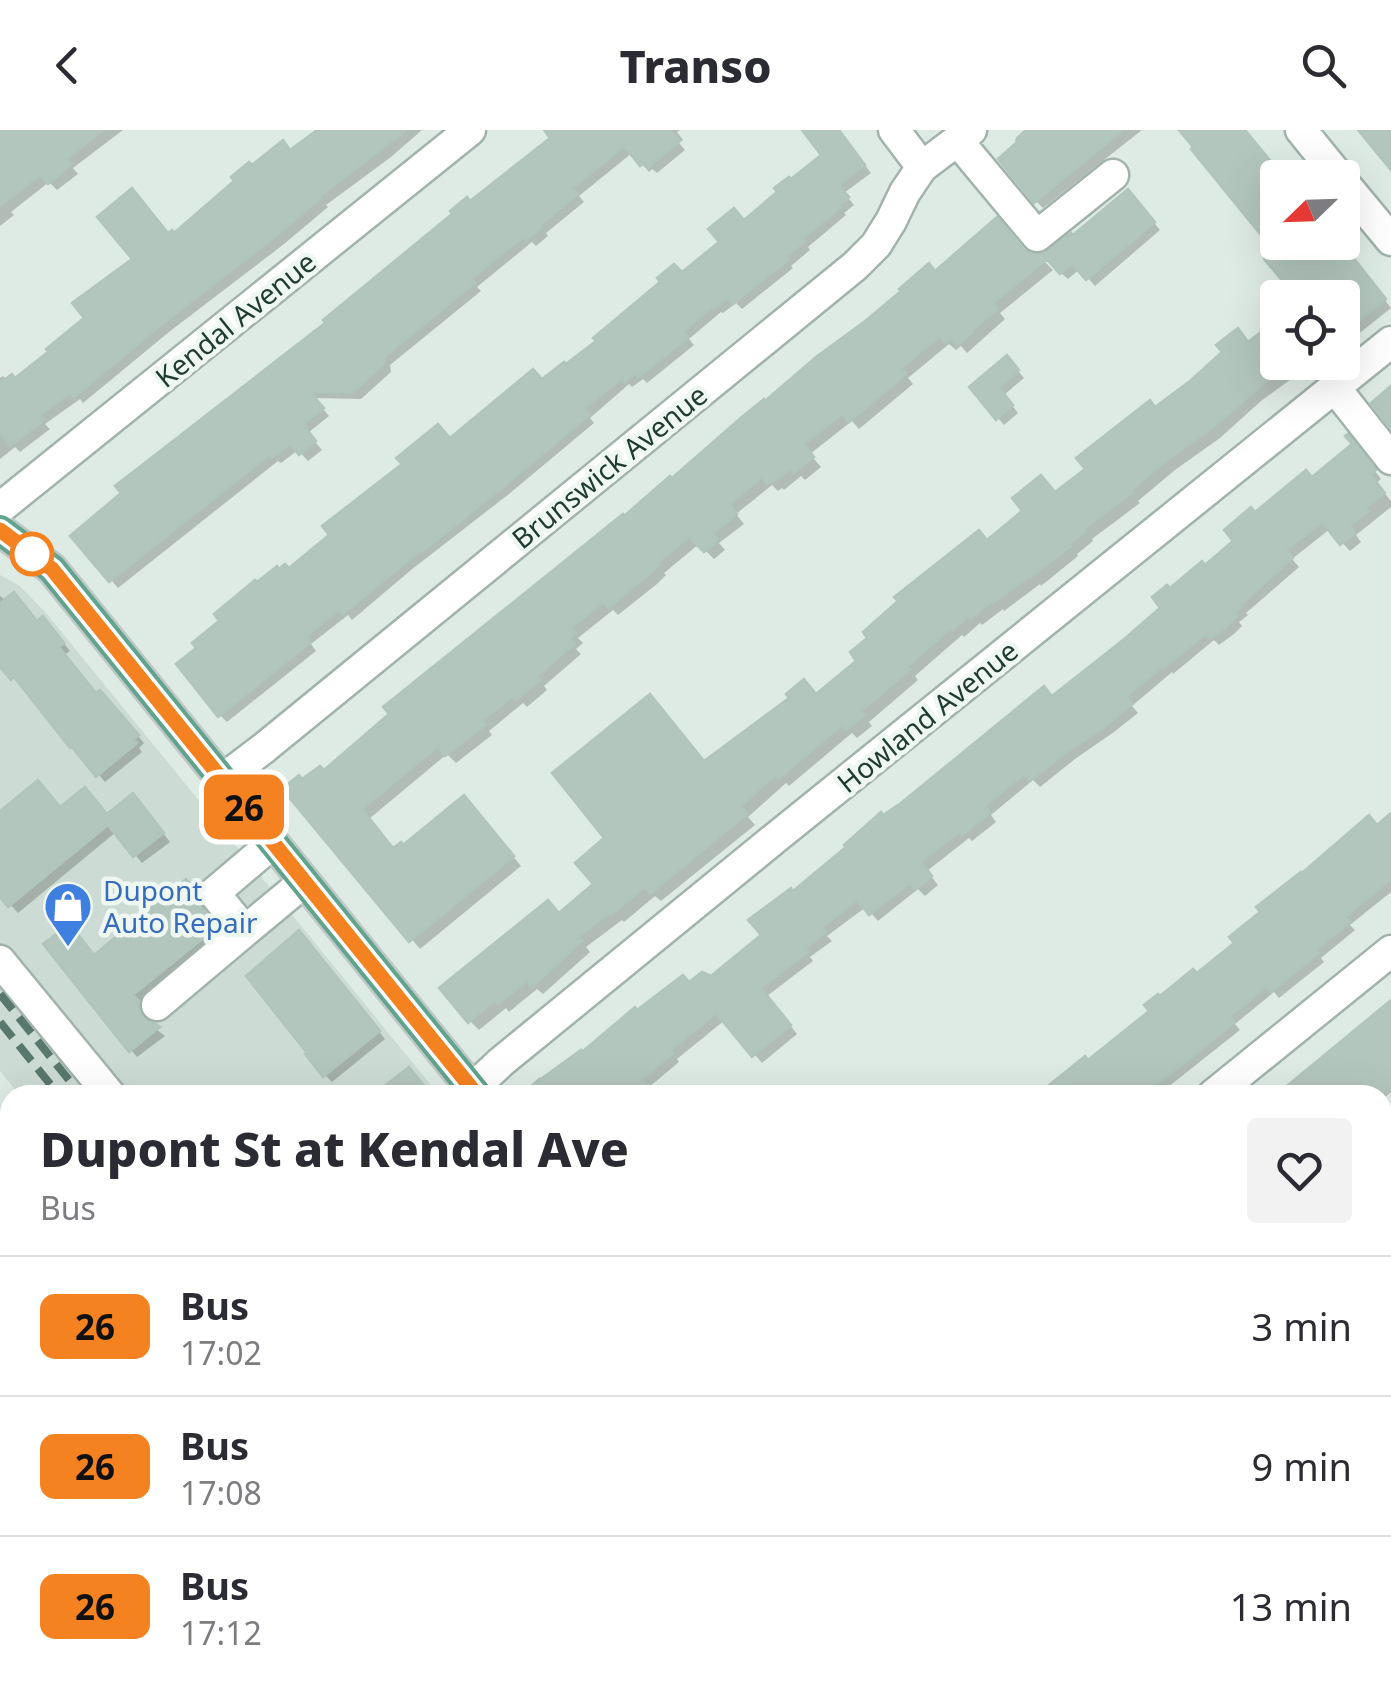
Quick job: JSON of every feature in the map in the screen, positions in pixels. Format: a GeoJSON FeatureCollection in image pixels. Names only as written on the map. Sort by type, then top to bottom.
{"type":"FeatureCollection","features":[{"type":"Feature","properties":{"kind":"main road"},"geometry":{"type":"LineString","coordinates":[[0,530],[52,569],[466,1085]]}},
{"type":"Feature","properties":{"kind":"street","name":"Kendal Avenue"},"geometry":{"type":"LineString","coordinates":[[0,508],[470,130]]}},
{"type":"Feature","properties":{"kind":"street"},"geometry":{"type":"LineString","coordinates":[[894,130],[922,167]]}},
{"type":"Feature","properties":{"kind":"street"},"geometry":{"type":"LineString","coordinates":[[1301,130],[1325,160]]}},
{"type":"Feature","properties":{"kind":"street"},"geometry":{"type":"LineString","coordinates":[[964,135],[1037,236],[1113,175]]}},
{"type":"Feature","properties":{"kind":"street","name":"Brunswick Avenue"},"geometry":{"type":"LineString","coordinates":[[222,780],[855,266],[876,245],[922,167],[964,135]]}},
{"type":"Feature","properties":{"kind":"street"},"geometry":{"type":"LineString","coordinates":[[1360,202],[1391,240]]}},
{"type":"Feature","properties":{"kind":"street","name":"Howland Avenue"},"geometry":{"type":"LineString","coordinates":[[480,1085],[516,1050],[774,839],[1391,342]]}},
{"type":"Feature","properties":{"kind":"street"},"geometry":{"type":"LineString","coordinates":[[1336,388],[1391,459]]}},
{"type":"Feature","properties":{"kind":"street"},"geometry":{"type":"LineString","coordinates":[[245,932],[214,893],[273,843]]}},
{"type":"Feature","properties":{"kind":"street"},"geometry":{"type":"LineString","coordinates":[[157,1005],[304,882]]}},
{"type":"Feature","properties":{"kind":"street"},"geometry":{"type":"LineString","coordinates":[[1225,1085],[1391,951]]}},
{"type":"Feature","properties":{"kind":"street"},"geometry":{"type":"LineString","coordinates":[[0,962],[102,1085]]}},
{"type":"Feature","properties":{"kind":"shaded area"},"geometry":{"type":"Polygon","coordinates":[[[0,575],[20,586],[46,613],[431,1085],[11,1085],[0,1071],[0,575]]]}},
{"type":"Feature","properties":{"kind":"building"},"geometry":{"type":"Polygon","coordinates":[[[0,130],[103,130],[67,159],[72,164],[48,184],[40,175],[0,206],[0,130]]]}},
{"type":"Feature","properties":{"kind":"building"},"geometry":{"type":"Polygon","coordinates":[[[317,130],[406,130],[74,397],[70,393],[40,415],[44,420],[10,446],[0,433],[0,383],[12,374],[15,378],[48,352],[46,349],[84,318],[72,303],[132,259],[97,217],[132,188],[168,233],[174,233],[234,181],[231,177],[249,162],[252,165],[283,140],[290,150],[317,130]]]}},
{"type":"Feature","properties":{"kind":"building"},"geometry":{"type":"Polygon","coordinates":[[[544,130],[670,130],[680,141],[648,168],[644,163],[640,166],[624,146],[573,188],[578,194],[542,227],[526,240],[523,237],[472,278],[475,283],[384,357],[384,364],[353,392],[310,392],[324,408],[303,424],[316,441],[299,455],[290,444],[272,458],[269,455],[109,582],[70,536],[121,493],[115,486],[325,323],[323,320],[452,214],[450,211],[467,197],[470,201],[550,138],[544,130]]]}},
{"type":"Feature","properties":{"kind":"building"},"geometry":{"type":"Polygon","coordinates":[[[802,130],[839,130],[865,165],[839,185],[849,197],[841,207],[802,239],[805,241],[786,257],[788,260],[733,304],[727,298],[713,306],[684,331],[689,337],[638,377],[635,373],[624,382],[621,379],[584,409],[589,415],[502,488],[343,614],[339,610],[306,636],[311,642],[218,717],[176,664],[196,648],[192,643],[219,621],[214,614],[255,580],[277,566],[279,569],[285,564],[289,568],[329,535],[322,526],[402,464],[396,458],[438,424],[450,438],[533,369],[542,379],[566,364],[660,282],[657,278],[674,264],[682,272],[719,242],[708,229],[734,208],[744,220],[777,192],[774,188],[821,155],[802,130]]]}},
{"type":"Feature","properties":{"kind":"building"},"geometry":{"type":"Polygon","coordinates":[[[1026,130],[1123,130],[1034,203],[998,159],[1026,130]]]}},
{"type":"Feature","properties":{"kind":"building"},"geometry":{"type":"Polygon","coordinates":[[[1179,130],[1245,130],[1270,160],[1260,160],[1260,234],[1191,149],[1179,130]]]}},
{"type":"Feature","properties":{"kind":"building"},"geometry":{"type":"Polygon","coordinates":[[[1358,130],[1391,130],[1391,170],[1358,130]]]}},
{"type":"Feature","properties":{"kind":"building"},"geometry":{"type":"Polygon","coordinates":[[[1128,189],[1155,222],[1086,280],[1072,264],[1060,274],[1042,254],[1073,235],[1128,189]]]}},
{"type":"Feature","properties":{"kind":"building"},"geometry":{"type":"Polygon","coordinates":[[[997,217],[1023,249],[1041,254],[1046,260],[993,303],[998,309],[957,346],[951,339],[945,343],[940,336],[901,368],[906,374],[849,422],[842,414],[804,444],[814,457],[794,473],[791,468],[767,484],[762,477],[730,504],[737,514],[713,533],[718,540],[704,552],[689,537],[608,608],[603,602],[571,628],[576,633],[569,639],[574,644],[516,700],[513,696],[482,721],[485,725],[445,756],[437,747],[362,809],[393,848],[401,842],[403,845],[464,795],[514,856],[409,942],[282,789],[299,775],[302,779],[320,766],[324,770],[389,714],[383,707],[864,322],[929,263],[935,271],[997,217]]]}},
{"type":"Feature","properties":{"kind":"building"},"geometry":{"type":"Polygon","coordinates":[[[1265,260],[1355,260],[1386,299],[1360,320],[1360,280],[1282,280],[1265,260]]]}},
{"type":"Feature","properties":{"kind":"building"},"geometry":{"type":"Polygon","coordinates":[[[1238,328],[1248,342],[1260,333],[1260,380],[1269,380],[1084,529],[1071,546],[1030,578],[951,628],[908,666],[911,669],[861,711],[865,715],[846,730],[842,725],[778,779],[775,775],[741,806],[747,814],[650,894],[645,887],[578,937],[582,941],[532,987],[527,981],[498,1004],[495,1000],[468,1023],[439,988],[548,900],[559,913],[593,884],[575,863],[604,838],[552,773],[650,694],[704,761],[789,698],[786,694],[804,679],[816,694],[856,661],[850,652],[867,638],[863,632],[898,601],[894,597],[979,530],[987,540],[1022,511],[1012,498],[1041,475],[1055,492],[1085,469],[1076,458],[1150,400],[1155,407],[1190,381],[1222,352],[1216,345],[1238,328]]]}},
{"type":"Feature","properties":{"kind":"building"},"geometry":{"type":"Polygon","coordinates":[[[1007,355],[1019,370],[999,387],[1013,405],[996,420],[969,387],[1007,355]]]}},
{"type":"Feature","properties":{"kind":"building"},"geometry":{"type":"Polygon","coordinates":[[[1391,386],[1391,429],[1371,403],[1391,386]]]}},
{"type":"Feature","properties":{"kind":"building"},"geometry":{"type":"Polygon","coordinates":[[[1348,434],[1376,470],[1370,474],[1385,493],[1350,526],[1355,533],[1340,545],[1322,522],[1286,550],[1293,558],[1241,604],[1233,613],[1237,616],[1226,627],[1210,639],[1205,634],[1163,666],[1126,697],[1132,704],[1107,725],[1030,781],[1024,774],[985,806],[990,813],[921,862],[932,876],[915,890],[910,883],[869,915],[857,900],[822,927],[826,932],[805,949],[808,952],[761,988],[791,1025],[752,1057],[716,1013],[642,1079],[647,1085],[533,1085],[683,975],[689,982],[702,972],[711,976],[761,935],[748,920],[791,888],[793,891],[881,812],[883,815],[901,803],[1044,686],[1052,696],[1123,640],[1160,608],[1152,597],[1167,585],[1170,588],[1202,561],[1205,565],[1233,541],[1224,530],[1251,507],[1255,512],[1306,470],[1312,477],[1352,444],[1345,436],[1348,434]]]}},
{"type":"Feature","properties":{"kind":"building"},"geometry":{"type":"Polygon","coordinates":[[[14,592],[37,621],[43,616],[64,643],[59,647],[83,677],[96,693],[100,690],[139,735],[134,739],[137,743],[96,777],[14,677],[11,680],[0,667],[0,603],[14,592]]]}},
{"type":"Feature","properties":{"kind":"building"},"geometry":{"type":"Polygon","coordinates":[[[38,780],[60,807],[85,787],[107,814],[133,793],[164,833],[133,857],[108,825],[8,907],[0,897],[0,811],[38,780]]]}},
{"type":"Feature","properties":{"kind":"building"},"geometry":{"type":"Polygon","coordinates":[[[1391,813],[1391,879],[1345,917],[1350,922],[1316,950],[1319,953],[1271,992],[1266,987],[1230,1016],[1235,1022],[1174,1071],[1155,1085],[1049,1085],[1149,1011],[1144,1005],[1158,994],[1193,969],[1197,973],[1234,943],[1229,937],[1260,912],[1256,907],[1369,815],[1377,825],[1391,813]]]}},
{"type":"Feature","properties":{"kind":"building"},"geometry":{"type":"Polygon","coordinates":[[[186,879],[196,891],[199,905],[217,927],[133,995],[139,1001],[142,1016],[160,1027],[129,1052],[43,944],[70,924],[94,955],[186,879]]]}},
{"type":"Feature","properties":{"kind":"building"},"geometry":{"type":"Polygon","coordinates":[[[299,930],[380,1031],[323,1077],[246,976],[299,930]]]}},
{"type":"Feature","properties":{"kind":"building"},"geometry":{"type":"Polygon","coordinates":[[[1391,1000],[1391,1085],[1288,1085],[1391,1000]]]}},
{"type":"Feature","properties":{"kind":"building"},"geometry":{"type":"Polygon","coordinates":[[[409,1067],[423,1085],[386,1085],[409,1067]]]}},
{"type":"Feature","properties":{"kind":"railway"},"geometry":{"type":"LineString","coordinates":[[0,994],[73,1085]]}},
{"type":"Feature","properties":{"kind":"railway"},"geometry":{"type":"LineString","coordinates":[[0,1022],[51,1085]]}},
{"type":"Feature","properties":{"kind":"bus line","name":"26"},"geometry":{"type":"LineString","coordinates":[[0,530],[52,569],[469,1085]]}},
{"type":"Feature","properties":{"kind":"place","name":"Dupont Auto Repair"},"geometry":{"type":"Point","coordinates":[68,948]}}]}
